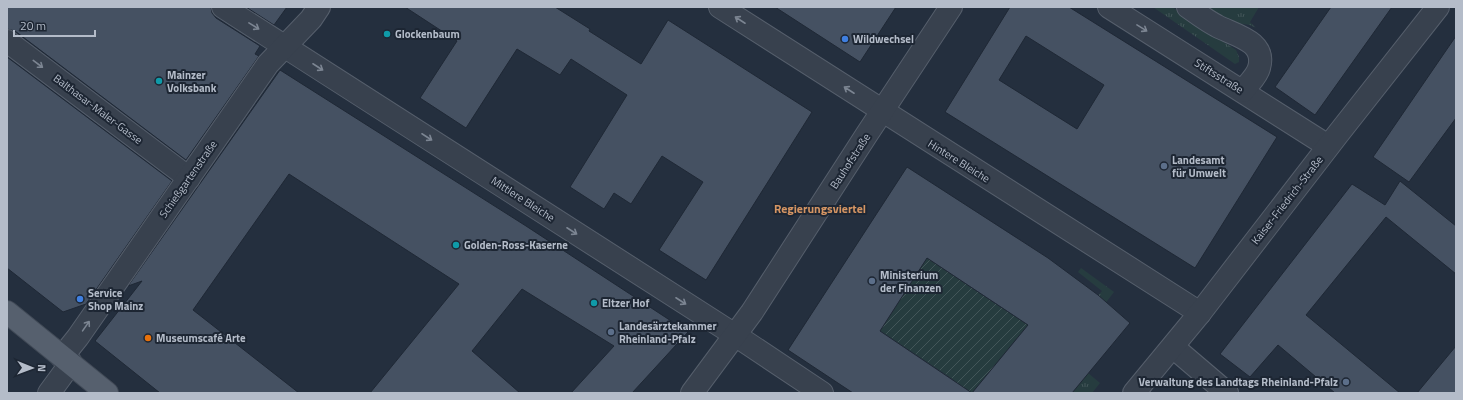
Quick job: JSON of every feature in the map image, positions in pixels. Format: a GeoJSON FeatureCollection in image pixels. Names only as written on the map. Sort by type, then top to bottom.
{"type":"FeatureCollection","features":[{"type":"Feature","properties":{"kind":"main road"},"geometry":{"type":"LineString","coordinates":[[7,312],[107,393]]}},
{"type":"Feature","properties":{"kind":"street","name":"Mittlere Bleiche"},"geometry":{"type":"LineString","coordinates":[[224,7],[735,335],[822,393]]}},
{"type":"Feature","properties":{"kind":"street","name":"Schießgartenstraße"},"geometry":{"type":"LineString","coordinates":[[49,393],[78,337],[268,64],[311,19],[319,7]]}},
{"type":"Feature","properties":{"kind":"street","name":"Hintere Bleiche"},"geometry":{"type":"LineString","coordinates":[[720,7],[1200,313]]}},
{"type":"Feature","properties":{"kind":"street","name":"Bauhofstraße"},"geometry":{"type":"LineString","coordinates":[[692,393],[763,295],[951,7]]}},
{"type":"Feature","properties":{"kind":"street","name":"Stiftsstraße"},"geometry":{"type":"LineString","coordinates":[[1109,7],[1328,146]]}},
{"type":"Feature","properties":{"kind":"street"},"geometry":{"type":"LineString","coordinates":[[1188,7],[1212,24],[1246,40],[1255,46],[1259,55],[1260,67],[1243,91]]}},
{"type":"Feature","properties":{"kind":"street","name":"Kaiser-Friedrich-Straße"},"geometry":{"type":"LineString","coordinates":[[1134,393],[1200,313],[1328,146],[1438,7]]}},
{"type":"Feature","properties":{"kind":"street","name":"Balthasar-Maler-Gasse"},"geometry":{"type":"LineString","coordinates":[[7,41],[115,114],[189,178]]}},
{"type":"Feature","properties":{"kind":"street"},"geometry":{"type":"LineString","coordinates":[[1173,347],[1228,393]]}},
{"type":"Feature","properties":{"kind":"green space"},"geometry":{"type":"Polygon","coordinates":[[[1153,7],[1172,7],[1236,50],[1239,57],[1239,62],[1235,64],[1153,7]]]}},
{"type":"Feature","properties":{"kind":"green space"},"geometry":{"type":"Polygon","coordinates":[[[1205,7],[1259,7],[1250,22],[1256,28],[1250,25],[1231,22],[1205,7]]]}},
{"type":"Feature","properties":{"kind":"green space"},"geometry":{"type":"Polygon","coordinates":[[[927,258],[1002,308],[1046,303],[972,393],[947,393],[954,380],[880,331],[927,258]]]}},
{"type":"Feature","properties":{"kind":"green space"},"geometry":{"type":"Polygon","coordinates":[[[1081,268],[1114,292],[1104,305],[1096,298],[1102,291],[1078,272],[1081,268]]]}},
{"type":"Feature","properties":{"kind":"green space"},"geometry":{"type":"Polygon","coordinates":[[[1088,373],[1100,383],[1092,393],[1072,393],[1088,373]]]}},
{"type":"Feature","properties":{"kind":"building","name":"Mainzer Volksbank"},"geometry":{"type":"Polygon","coordinates":[[[7,7],[211,7],[212,13],[216,18],[260,46],[255,54],[259,56],[186,160],[15,31],[7,29],[7,7]]]}},
{"type":"Feature","properties":{"kind":"building"},"geometry":{"type":"Polygon","coordinates":[[[246,7],[287,7],[274,25],[246,7]]]}},
{"type":"Feature","properties":{"kind":"building"},"geometry":{"type":"Polygon","coordinates":[[[405,7],[555,7],[590,29],[589,31],[641,64],[668,20],[812,112],[706,280],[659,250],[703,182],[662,156],[631,204],[614,193],[604,209],[570,187],[627,95],[571,59],[560,75],[517,49],[466,128],[420,98],[457,41],[405,7]]]}},
{"type":"Feature","properties":{"kind":"building"},"geometry":{"type":"Polygon","coordinates":[[[775,7],[896,7],[860,62],[775,7]]]}},
{"type":"Feature","properties":{"kind":"building"},"geometry":{"type":"Polygon","coordinates":[[[1010,7],[1069,7],[1277,137],[1195,268],[945,112],[1010,7]],[[1026,36],[999,80],[1077,129],[1104,85],[1026,36]]]}},
{"type":"Feature","properties":{"kind":"building"},"geometry":{"type":"Polygon","coordinates":[[[1331,7],[1392,7],[1315,115],[1275,87],[1331,7]]]}},
{"type":"Feature","properties":{"kind":"building"},"geometry":{"type":"Polygon","coordinates":[[[1456,36],[1456,118],[1409,182],[1373,157],[1456,36]]]}},
{"type":"Feature","properties":{"kind":"building"},"geometry":{"type":"Polygon","coordinates":[[[7,57],[172,181],[86,304],[63,312],[7,268],[7,57]]]}},
{"type":"Feature","properties":{"kind":"building"},"geometry":{"type":"Polygon","coordinates":[[[280,70],[526,226],[688,332],[632,393],[571,393],[614,346],[522,289],[472,351],[520,393],[370,393],[459,284],[289,174],[193,310],[299,393],[160,393],[95,341],[142,281],[128,286],[280,70]]]}},
{"type":"Feature","properties":{"kind":"building","name":"Ministerium der Finanzen"},"geometry":{"type":"Polygon","coordinates":[[[907,167],[1048,258],[1098,295],[1130,323],[1072,393],[972,393],[853,393],[788,350],[907,167]],[[927,258],[880,331],[972,393],[1028,325],[927,258]]]}},
{"type":"Feature","properties":{"kind":"building"},"geometry":{"type":"Polygon","coordinates":[[[1400,181],[1456,226],[1456,274],[1386,217],[1306,315],[1400,393],[1335,393],[1278,345],[1250,377],[1220,354],[1352,184],[1385,205],[1400,181]]]}},
{"type":"Feature","properties":{"kind":"building"},"geometry":{"type":"Polygon","coordinates":[[[1456,346],[1456,393],[1417,393],[1456,346]]]}},
{"type":"Feature","properties":{"kind":"place","name":"Glockenbaum"},"geometry":{"type":"Point","coordinates":[387,34]}},
{"type":"Feature","properties":{"kind":"place","name":"Wildwechsel"},"geometry":{"type":"Point","coordinates":[845,39]}},
{"type":"Feature","properties":{"kind":"place","name":"Mainzer Volksbank"},"geometry":{"type":"Point","coordinates":[159,81]}},
{"type":"Feature","properties":{"kind":"place","name":"Landesamt für Umwelt"},"geometry":{"type":"Point","coordinates":[1164,166]}},
{"type":"Feature","properties":{"kind":"place","name":"Golden-Ross-Kaserne"},"geometry":{"type":"Point","coordinates":[456,245]}},
{"type":"Feature","properties":{"kind":"place","name":"Ministerium der Finanzen"},"geometry":{"type":"Point","coordinates":[872,281]}},
{"type":"Feature","properties":{"kind":"place","name":"Service Shop Mainz"},"geometry":{"type":"Point","coordinates":[80,299]}},
{"type":"Feature","properties":{"kind":"place","name":"Eltzer Hof"},"geometry":{"type":"Point","coordinates":[594,303]}},
{"type":"Feature","properties":{"kind":"place","name":"Landesärztekammer Rheinland-Pfalz"},"geometry":{"type":"Point","coordinates":[611,332]}},
{"type":"Feature","properties":{"kind":"place","name":"Museumscafé Arte"},"geometry":{"type":"Point","coordinates":[148,338]}},
{"type":"Feature","properties":{"kind":"place","name":"Verwaltung des Landtags Rheinland-Pfalz"},"geometry":{"type":"Point","coordinates":[1346,382]}},
{"type":"Feature","properties":{"kind":"district","name":"Regierungsviertel"},"geometry":{"type":"Point","coordinates":[820,208]}}]}
